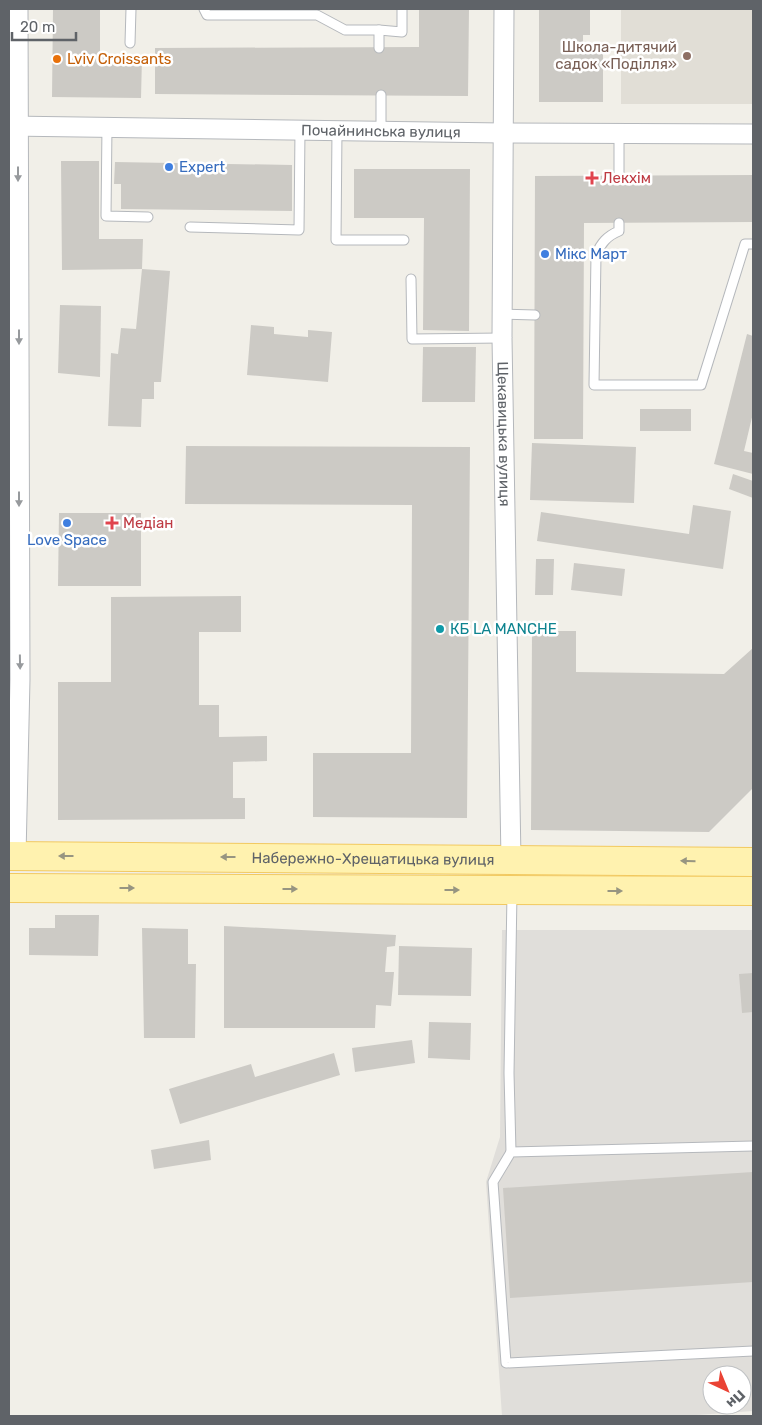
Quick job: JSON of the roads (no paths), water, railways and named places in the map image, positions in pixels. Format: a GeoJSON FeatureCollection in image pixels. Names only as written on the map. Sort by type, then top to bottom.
{"type":"FeatureCollection","features":[{"type":"Feature","properties":{"kind":"main road","name":"Набережно-Хрещатицька вулиця"},"geometry":{"type":"LineString","coordinates":[[12,856],[511,860],[748,857]]}},
{"type":"Feature","properties":{"kind":"main road","name":"Набережно-Хрещатицька вулиця"},"geometry":{"type":"LineString","coordinates":[[9,888],[744,891]]}},
{"type":"Feature","properties":{"kind":"street"},"geometry":{"type":"LineString","coordinates":[[12,856],[14,603],[13,126],[18,9]]}},
{"type":"Feature","properties":{"kind":"street","name":"Щекавицька вулиця"},"geometry":{"type":"LineString","coordinates":[[504,9],[502,338],[511,860]]}},
{"type":"Feature","properties":{"kind":"street","name":"Почайнинська вулиця"},"geometry":{"type":"LineString","coordinates":[[13,126],[503,133],[753,134]]}},
{"type":"Feature","properties":{"kind":"lane"},"geometry":{"type":"LineString","coordinates":[[130,44],[131,9]]}},
{"type":"Feature","properties":{"kind":"lane"},"geometry":{"type":"LineString","coordinates":[[204,9],[207,15],[317,15],[346,30],[402,32],[402,9]]}},
{"type":"Feature","properties":{"kind":"lane"},"geometry":{"type":"LineString","coordinates":[[379,30],[379,48]]}},
{"type":"Feature","properties":{"kind":"lane"},"geometry":{"type":"LineString","coordinates":[[380,96],[381,131]]}},
{"type":"Feature","properties":{"kind":"lane"},"geometry":{"type":"LineString","coordinates":[[108,126],[106,216],[148,217]]}},
{"type":"Feature","properties":{"kind":"lane"},"geometry":{"type":"LineString","coordinates":[[190,228],[299,230],[300,130]]}},
{"type":"Feature","properties":{"kind":"lane"},"geometry":{"type":"LineString","coordinates":[[337,130],[336,240],[404,240]]}},
{"type":"Feature","properties":{"kind":"lane"},"geometry":{"type":"LineString","coordinates":[[619,134],[619,176]]}},
{"type":"Feature","properties":{"kind":"lane"},"geometry":{"type":"LineString","coordinates":[[619,223],[619,231],[609,235],[600,246],[596,255],[594,385],[701,385],[745,244],[753,244]]}},
{"type":"Feature","properties":{"kind":"lane"},"geometry":{"type":"LineString","coordinates":[[411,279],[412,339],[502,338]]}},
{"type":"Feature","properties":{"kind":"lane"},"geometry":{"type":"LineString","coordinates":[[502,314],[535,315]]}},
{"type":"Feature","properties":{"kind":"lane"},"geometry":{"type":"LineString","coordinates":[[584,317],[595,318]]}},
{"type":"Feature","properties":{"kind":"lane"},"geometry":{"type":"LineString","coordinates":[[512,891],[509,1073],[511,1152],[493,1182],[506,1363],[753,1351]]}},
{"type":"Feature","properties":{"kind":"lane"},"geometry":{"type":"LineString","coordinates":[[511,1152],[753,1146]]}},
{"type":"Feature","properties":{"kind":"place","name":"Школа-дитячий садок «Поділля»"},"geometry":{"type":"Point","coordinates":[687,56]}},
{"type":"Feature","properties":{"kind":"place","name":"Lviv Croissants"},"geometry":{"type":"Point","coordinates":[57,59]}},
{"type":"Feature","properties":{"kind":"place","name":"Expert"},"geometry":{"type":"Point","coordinates":[169,167]}},
{"type":"Feature","properties":{"kind":"place","name":"Лекхім"},"geometry":{"type":"Point","coordinates":[592,178]}},
{"type":"Feature","properties":{"kind":"place","name":"Мікс Март"},"geometry":{"type":"Point","coordinates":[545,254]}},
{"type":"Feature","properties":{"kind":"place","name":"Love Space"},"geometry":{"type":"Point","coordinates":[67,523]}},
{"type":"Feature","properties":{"kind":"place","name":"Медіан"},"geometry":{"type":"Point","coordinates":[112,523]}},
{"type":"Feature","properties":{"kind":"place","name":"КБ LA MANCHE"},"geometry":{"type":"Point","coordinates":[440,629]}}]}
